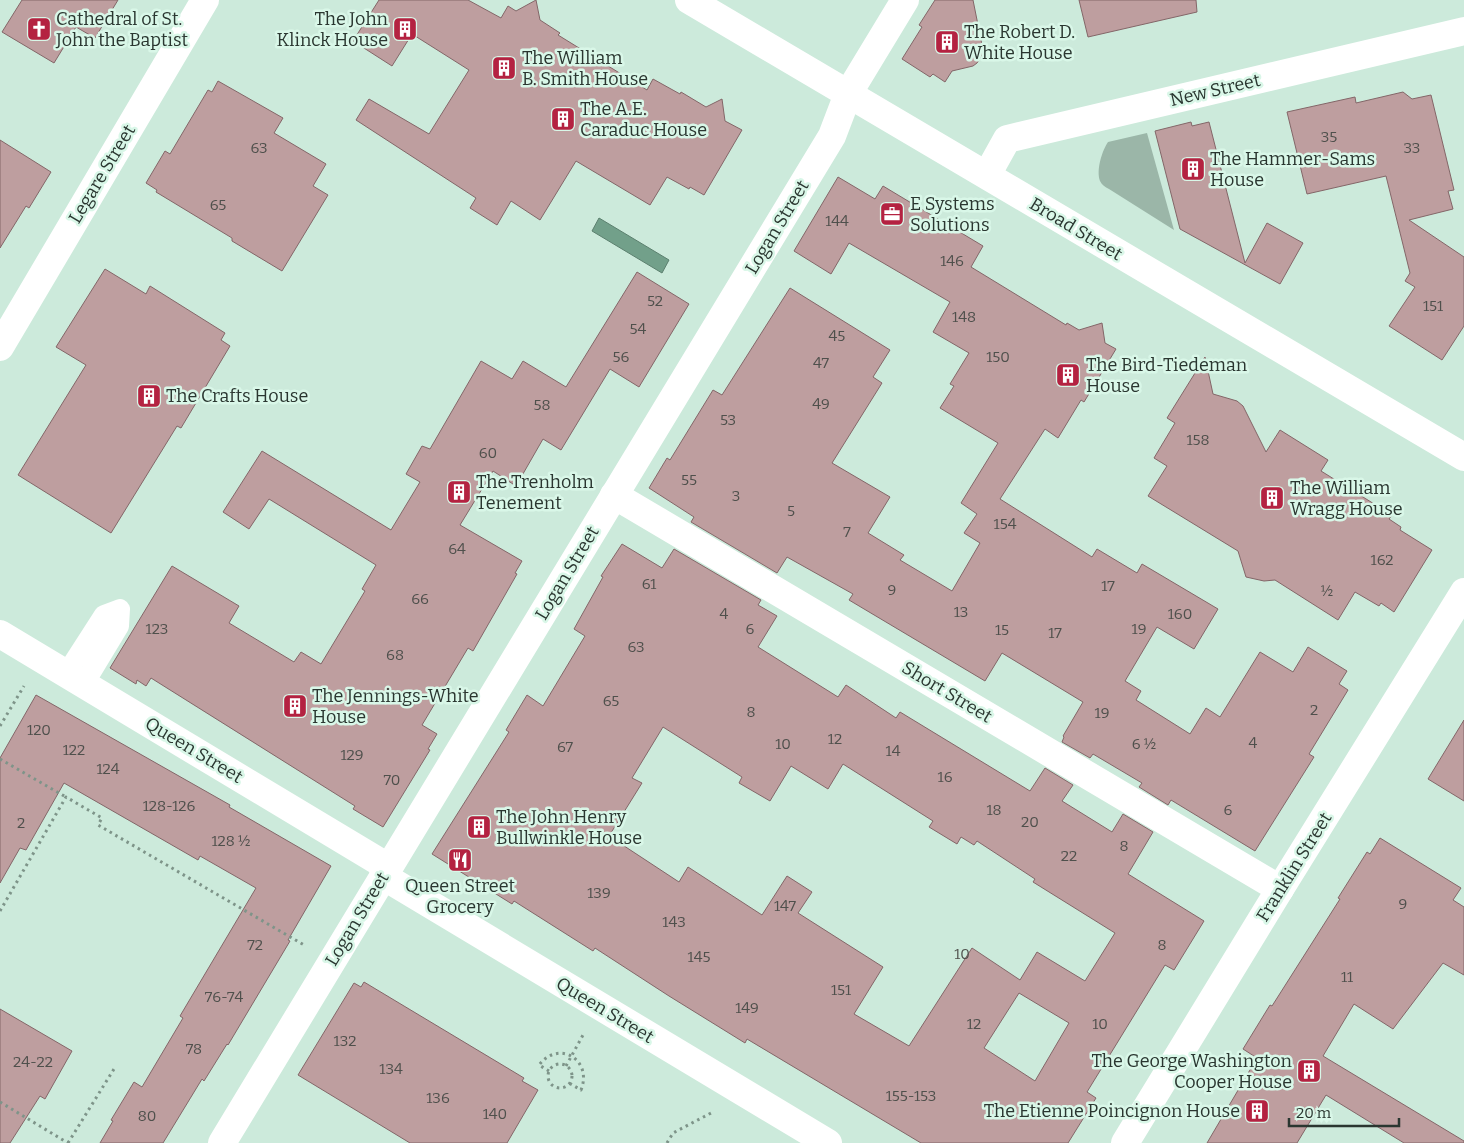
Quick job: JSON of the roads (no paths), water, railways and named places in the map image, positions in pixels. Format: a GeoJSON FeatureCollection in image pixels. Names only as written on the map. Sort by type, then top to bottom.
{"type":"FeatureCollection","features":[{"type":"Feature","properties":{"kind":"street","name":"Legare Street"},"geometry":{"type":"LineString","coordinates":[[1,345],[205,0]]}},
{"type":"Feature","properties":{"kind":"street","name":"Broad Street"},"geometry":{"type":"LineString","coordinates":[[689,0],[1464,457]]}},
{"type":"Feature","properties":{"kind":"street","name":"Logan Street"},"geometry":{"type":"LineString","coordinates":[[222,1143],[832,136],[848,94],[905,0]]}},
{"type":"Feature","properties":{"kind":"street","name":"New Street"},"geometry":{"type":"LineString","coordinates":[[987,175],[1007,139],[1464,31]]}},
{"type":"Feature","properties":{"kind":"street","name":"Short Street"},"geometry":{"type":"LineString","coordinates":[[614,495],[1280,889]]}},
{"type":"Feature","properties":{"kind":"street","name":"Franklin Street"},"geometry":{"type":"LineString","coordinates":[[1125,1143],[1464,592]]}},
{"type":"Feature","properties":{"kind":"street","name":"Queen Street"},"geometry":{"type":"LineString","coordinates":[[0,634],[828,1143]]}},
{"type":"Feature","properties":{"kind":"place","name":"Cathedral of St. John the Baptist"},"geometry":{"type":"Point","coordinates":[39,29]}},
{"type":"Feature","properties":{"kind":"place","name":"The John Klinck House"},"geometry":{"type":"Point","coordinates":[405,29]}},
{"type":"Feature","properties":{"kind":"place","name":"The Robert D. White House"},"geometry":{"type":"Point","coordinates":[947,42]}},
{"type":"Feature","properties":{"kind":"place","name":"The William B. Smith House"},"geometry":{"type":"Point","coordinates":[504,68]}},
{"type":"Feature","properties":{"kind":"place","name":"The A.E. Caraduc House"},"geometry":{"type":"Point","coordinates":[563,119]}},
{"type":"Feature","properties":{"kind":"place","name":"The Hammer-Sams House"},"geometry":{"type":"Point","coordinates":[1193,169]}},
{"type":"Feature","properties":{"kind":"place","name":"E Systems Solutions"},"geometry":{"type":"Point","coordinates":[892,214]}},
{"type":"Feature","properties":{"kind":"place","name":"The Bird-Tiedeman House"},"geometry":{"type":"Point","coordinates":[1068,375]}},
{"type":"Feature","properties":{"kind":"place","name":"The Crafts House"},"geometry":{"type":"Point","coordinates":[149,396]}},
{"type":"Feature","properties":{"kind":"place","name":"The Trenholm Tenement"},"geometry":{"type":"Point","coordinates":[459,492]}},
{"type":"Feature","properties":{"kind":"place","name":"The William Wragg House"},"geometry":{"type":"Point","coordinates":[1272,498]}},
{"type":"Feature","properties":{"kind":"place","name":"The Jennings-White House"},"geometry":{"type":"Point","coordinates":[295,706]}},
{"type":"Feature","properties":{"kind":"place","name":"The John Henry Bullwinkle House"},"geometry":{"type":"Point","coordinates":[479,827]}},
{"type":"Feature","properties":{"kind":"place","name":"Queen Street Grocery"},"geometry":{"type":"Point","coordinates":[460,860]}},
{"type":"Feature","properties":{"kind":"place","name":"The George Washington Cooper House"},"geometry":{"type":"Point","coordinates":[1309,1071]}},
{"type":"Feature","properties":{"kind":"place","name":"The Etienne Poincignon House"},"geometry":{"type":"Point","coordinates":[1257,1111]}}]}
